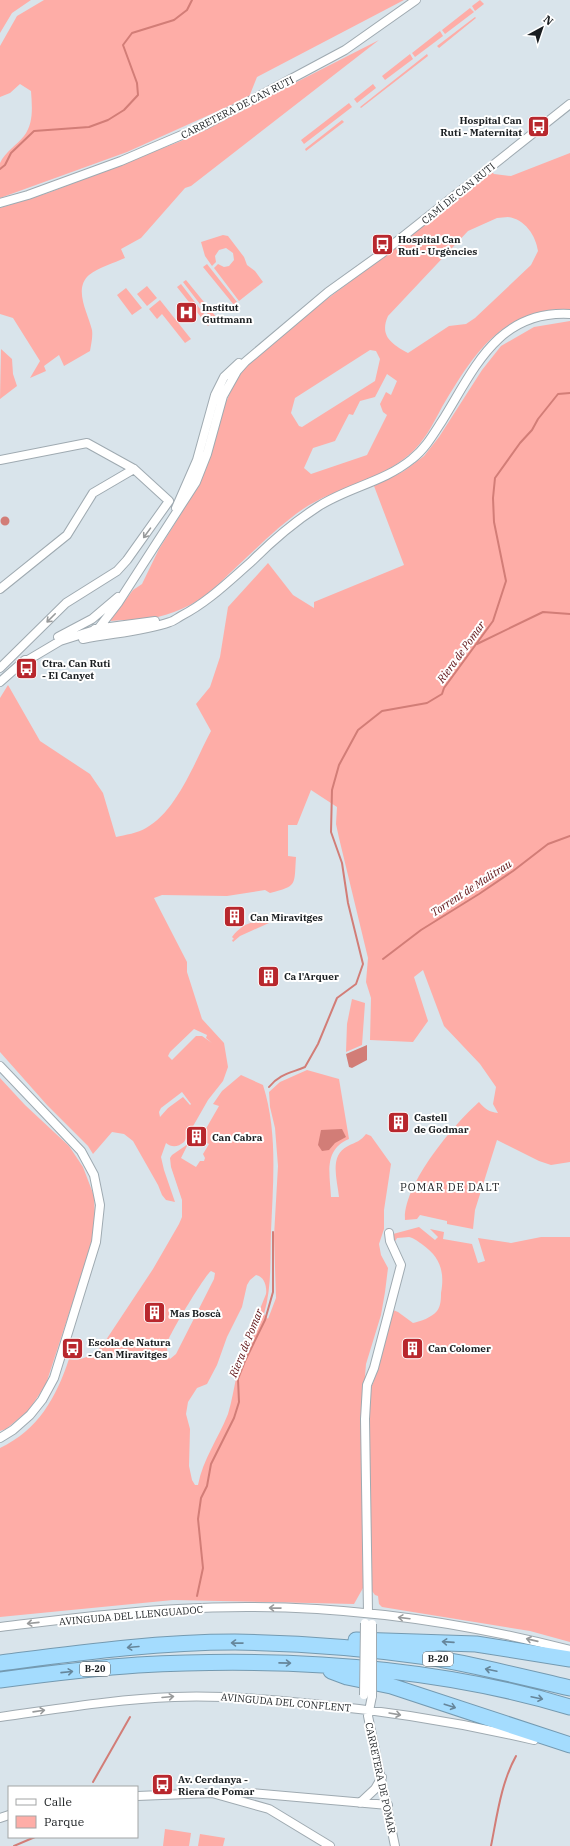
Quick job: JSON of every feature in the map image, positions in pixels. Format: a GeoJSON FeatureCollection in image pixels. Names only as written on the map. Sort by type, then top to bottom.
{"type":"FeatureCollection","features":[{"type":"Feature","properties":{"kind":"highway"},"geometry":{"type":"LineString","coordinates":[[304,1645],[342,1640],[444,1642],[506,1648],[570,1659]]}},
{"type":"Feature","properties":{"kind":"highway","name":"B-20"},"geometry":{"type":"LineString","coordinates":[[0,1663],[135,1647],[234,1642],[304,1645],[428,1658],[524,1677],[570,1688]]}},
{"type":"Feature","properties":{"kind":"highway","name":"B-20"},"geometry":{"type":"LineString","coordinates":[[0,1680],[137,1665],[206,1662],[305,1663],[440,1678],[550,1701],[570,1707]]}},
{"type":"Feature","properties":{"kind":"highway"},"geometry":{"type":"LineString","coordinates":[[305,1663],[348,1677],[391,1686],[570,1745]]}},
{"type":"Feature","properties":{"kind":"street","name":"CARRETERA DE CAN RUTI"},"geometry":{"type":"LineString","coordinates":[[0,203],[28,195],[121,161],[205,125],[344,50],[416,0]]}},
{"type":"Feature","properties":{"kind":"street","name":"CAMÍ DE CAN RUTI"},"geometry":{"type":"LineString","coordinates":[[98,629],[118,603],[170,521],[189,482],[199,455],[215,398],[224,377],[239,363],[252,355],[328,292],[381,254],[570,104]]}},
{"type":"Feature","properties":{"kind":"street"},"geometry":{"type":"LineString","coordinates":[[46,649],[85,638],[172,622],[194,610],[216,595],[289,526],[321,504],[395,472],[414,458],[429,441],[482,355],[503,335],[512,328],[534,319],[554,314],[570,314]]}},
{"type":"Feature","properties":{"kind":"street","name":"CAMÍ DE CAN RUTI"},"geometry":{"type":"LineString","coordinates":[[170,521],[177,514],[194,487],[207,454],[224,396],[233,379],[252,355]]}},
{"type":"Feature","properties":{"kind":"street","name":"CAMÍ DE CAN RUTI"},"geometry":{"type":"LineString","coordinates":[[215,398],[220,395],[228,381],[233,379]]}},
{"type":"Feature","properties":{"kind":"street","name":"CAMÍ DE CAN RUTI"},"geometry":{"type":"LineString","coordinates":[[212,435],[210,429],[216,402],[215,398]]}},
{"type":"Feature","properties":{"kind":"street"},"geometry":{"type":"LineString","coordinates":[[0,460],[87,443],[134,469],[169,501],[127,560],[117,571],[66,603],[0,668]]}},
{"type":"Feature","properties":{"kind":"street","name":"CAMÍ DE CAN RUTI"},"geometry":{"type":"LineString","coordinates":[[194,487],[199,466],[199,455]]}},
{"type":"Feature","properties":{"kind":"street"},"geometry":{"type":"LineString","coordinates":[[0,589],[67,535],[93,493],[134,469]]}},
{"type":"Feature","properties":{"kind":"street","name":"CAMÍ DE CAN RUTI"},"geometry":{"type":"LineString","coordinates":[[58,638],[92,619],[124,592]]}},
{"type":"Feature","properties":{"kind":"street"},"geometry":{"type":"LineString","coordinates":[[0,682],[25,660],[26,656],[58,638],[98,629],[179,617]]}},
{"type":"Feature","properties":{"kind":"street"},"geometry":{"type":"LineString","coordinates":[[25,660],[28,660],[60,642],[98,629]]}},
{"type":"Feature","properties":{"kind":"street"},"geometry":{"type":"LineString","coordinates":[[0,1066],[81,1151],[94,1175],[100,1205],[96,1242],[54,1378],[42,1400],[30,1415],[13,1430],[0,1438]]}},
{"type":"Feature","properties":{"kind":"street"},"geometry":{"type":"LineString","coordinates":[[368,1613],[367,1385],[374,1368],[401,1265],[390,1241],[389,1233]]}},
{"type":"Feature","properties":{"kind":"street","name":"AVINGUDA DEL LLENGUADOC"},"geometry":{"type":"LineString","coordinates":[[0,1627],[178,1609],[278,1608],[368,1613],[446,1623],[525,1638],[570,1650]]}},
{"type":"Feature","properties":{"kind":"street","name":"CARRETERA DE POMAR"},"geometry":{"type":"LineString","coordinates":[[368,1613],[368,1696],[372,1703],[368,1709],[368,1716],[388,1805],[395,1846]]}},
{"type":"Feature","properties":{"kind":"street","name":"AVINGUDA DEL CONFLENT"},"geometry":{"type":"LineString","coordinates":[[0,1717],[117,1700],[174,1696],[274,1700],[368,1709],[505,1733],[570,1749]]}},
{"type":"Feature","properties":{"kind":"street"},"geometry":{"type":"LineString","coordinates":[[360,1802],[375,1789],[382,1777]]}},
{"type":"Feature","properties":{"kind":"street"},"geometry":{"type":"LineString","coordinates":[[212,1793],[269,1809],[330,1846]]}},
{"type":"Feature","properties":{"kind":"street"},"geometry":{"type":"LineString","coordinates":[[138,1796],[250,1793],[388,1805]]}},
{"type":"Feature","properties":{"kind":"green space"},"geometry":{"type":"Polygon","coordinates":[[[0,0],[31,0],[12,13],[0,33],[0,0]]]}},
{"type":"Feature","properties":{"kind":"green space"},"geometry":{"type":"Polygon","coordinates":[[[44,0],[404,0],[257,77],[249,97],[127,152],[0,198],[0,163],[5,155],[27,131],[31,120],[32,108],[31,91],[20,84],[10,93],[0,97],[0,46],[17,16],[44,0]]]}},
{"type":"Feature","properties":{"kind":"green space"},"geometry":{"type":"Polygon","coordinates":[[[480,0],[484,4],[475,11],[472,6],[480,0]]]}},
{"type":"Feature","properties":{"kind":"green space"},"geometry":{"type":"Polygon","coordinates":[[[470,8],[474,12],[445,34],[442,30],[470,8]]]}},
{"type":"Feature","properties":{"kind":"green space"},"geometry":{"type":"Polygon","coordinates":[[[475,17],[476,18],[439,48],[437,46],[475,17]]]}},
{"type":"Feature","properties":{"kind":"green space"},"geometry":{"type":"Polygon","coordinates":[[[440,31],[443,36],[415,57],[412,53],[440,31]]]}},
{"type":"Feature","properties":{"kind":"green space"},"geometry":{"type":"Polygon","coordinates":[[[379,40],[191,186],[185,188],[141,238],[121,249],[125,258],[102,267],[89,275],[84,281],[82,294],[92,330],[90,351],[64,366],[59,355],[44,366],[46,371],[30,378],[40,361],[13,318],[0,314],[0,208],[48,193],[181,141],[379,40]]]}},
{"type":"Feature","properties":{"kind":"green space"},"geometry":{"type":"Polygon","coordinates":[[[410,54],[413,59],[385,80],[382,76],[410,54]]]}},
{"type":"Feature","properties":{"kind":"green space"},"geometry":{"type":"Polygon","coordinates":[[[427,54],[428,56],[361,108],[360,107],[427,54]]]}},
{"type":"Feature","properties":{"kind":"green space"},"geometry":{"type":"Polygon","coordinates":[[[373,84],[376,88],[357,103],[354,99],[373,84]]]}},
{"type":"Feature","properties":{"kind":"green space"},"geometry":{"type":"Polygon","coordinates":[[[349,103],[352,107],[304,144],[301,140],[349,103]]]}},
{"type":"Feature","properties":{"kind":"green space"},"geometry":{"type":"Polygon","coordinates":[[[342,120],[344,122],[306,151],[305,149],[342,120]]]}},
{"type":"Feature","properties":{"kind":"green space"},"geometry":{"type":"Polygon","coordinates":[[[570,153],[570,309],[546,311],[525,317],[507,326],[492,338],[465,370],[432,426],[410,454],[385,471],[316,501],[303,509],[275,531],[201,598],[182,609],[158,617],[124,622],[123,620],[110,621],[133,590],[142,584],[159,549],[181,514],[224,400],[227,400],[232,388],[231,386],[243,368],[314,309],[492,172],[494,174],[511,176],[570,153]],[[508,217],[497,218],[468,231],[388,316],[385,329],[386,334],[392,343],[408,353],[449,326],[466,324],[475,318],[531,265],[538,251],[535,240],[529,229],[520,221],[508,217]],[[370,350],[295,398],[291,413],[299,426],[302,427],[375,381],[380,359],[376,351],[370,350]],[[387,374],[375,397],[360,401],[353,415],[349,414],[335,441],[313,448],[304,468],[311,474],[367,455],[387,415],[383,412],[380,404],[386,392],[391,395],[397,381],[387,374]]]}},
{"type":"Feature","properties":{"kind":"green space"},"geometry":{"type":"Polygon","coordinates":[[[223,235],[228,236],[244,257],[247,265],[255,271],[263,282],[239,301],[214,268],[218,264],[224,267],[229,266],[234,260],[233,253],[226,248],[219,250],[215,256],[216,262],[212,266],[205,256],[201,242],[223,235]]]}},
{"type":"Feature","properties":{"kind":"green space"},"geometry":{"type":"Polygon","coordinates":[[[207,264],[237,302],[234,305],[203,267],[207,264]]]}},
{"type":"Feature","properties":{"kind":"green space"},"geometry":{"type":"Polygon","coordinates":[[[186,280],[217,318],[213,321],[183,282],[186,280]]]}},
{"type":"Feature","properties":{"kind":"green space"},"geometry":{"type":"Polygon","coordinates":[[[181,284],[211,323],[208,326],[177,287],[181,284]]]}},
{"type":"Feature","properties":{"kind":"green space"},"geometry":{"type":"Polygon","coordinates":[[[147,286],[157,298],[147,306],[137,294],[147,286]]]}},
{"type":"Feature","properties":{"kind":"green space"},"geometry":{"type":"Polygon","coordinates":[[[126,288],[142,308],[132,315],[117,295],[126,288]]]}},
{"type":"Feature","properties":{"kind":"green space"},"geometry":{"type":"Polygon","coordinates":[[[160,300],[191,339],[185,343],[162,314],[157,319],[149,309],[160,300]]]}},
{"type":"Feature","properties":{"kind":"green space"},"geometry":{"type":"Polygon","coordinates":[[[570,321],[570,1162],[551,1165],[539,1161],[497,1140],[475,1210],[473,1229],[447,1224],[447,1221],[420,1215],[417,1219],[405,1220],[407,1206],[412,1190],[421,1173],[456,1125],[479,1102],[487,1110],[498,1113],[493,1104],[496,1087],[480,1064],[444,1026],[423,970],[414,977],[428,1021],[413,1042],[370,1040],[371,998],[366,982],[368,958],[336,824],[337,807],[311,790],[297,825],[288,825],[288,856],[296,857],[294,879],[290,886],[270,893],[265,890],[227,896],[162,895],[154,898],[187,962],[187,972],[202,1019],[224,1043],[228,1067],[223,1081],[208,1100],[184,1142],[175,1146],[170,1146],[166,1143],[161,1157],[175,1202],[166,1200],[133,1141],[124,1134],[112,1132],[93,1154],[88,1146],[47,1105],[0,1052],[0,698],[8,685],[40,741],[90,774],[103,793],[116,837],[135,833],[146,828],[167,810],[176,798],[192,770],[211,731],[196,704],[210,687],[220,657],[228,607],[268,563],[293,595],[314,608],[314,602],[404,565],[374,486],[404,471],[424,456],[439,437],[482,370],[501,346],[534,327],[570,321]],[[194,1029],[170,1052],[168,1056],[172,1060],[196,1036],[202,1036],[212,1043],[206,1038],[207,1035],[194,1029]],[[182,1092],[161,1108],[159,1112],[160,1117],[168,1108],[183,1097],[190,1105],[191,1104],[182,1092]]]}},
{"type":"Feature","properties":{"kind":"green space"},"geometry":{"type":"Polygon","coordinates":[[[1,349],[12,359],[13,374],[17,386],[0,399],[1,349]]]}},
{"type":"Feature","properties":{"kind":"green space"},"geometry":{"type":"Polygon","coordinates":[[[267,920],[269,923],[240,936],[233,942],[232,940],[234,939],[232,937],[242,927],[249,923],[267,920]]]}},
{"type":"Feature","properties":{"kind":"green space"},"geometry":{"type":"Polygon","coordinates":[[[352,999],[365,1003],[362,1045],[346,1052],[347,1024],[352,999]]]}},
{"type":"Feature","properties":{"kind":"green space"},"geometry":{"type":"Polygon","coordinates":[[[307,1070],[339,1079],[349,1139],[335,1149],[332,1156],[329,1171],[331,1197],[339,1197],[336,1175],[336,1161],[338,1155],[342,1150],[360,1140],[366,1134],[371,1136],[391,1164],[384,1210],[384,1229],[379,1244],[381,1255],[388,1268],[381,1315],[366,1364],[365,1376],[362,1468],[363,1588],[354,1604],[173,1600],[0,1617],[0,1448],[25,1432],[44,1411],[58,1387],[69,1359],[82,1359],[95,1352],[102,1346],[153,1269],[182,1217],[182,1200],[171,1167],[170,1158],[188,1144],[181,1158],[196,1167],[200,1161],[204,1161],[205,1158],[203,1154],[209,1144],[200,1139],[219,1106],[213,1104],[222,1091],[241,1075],[263,1085],[268,1103],[273,1139],[270,1273],[267,1304],[264,1314],[268,1319],[276,1298],[274,1236],[278,1166],[275,1128],[270,1107],[269,1092],[280,1082],[307,1070]],[[211,1271],[181,1316],[170,1336],[167,1348],[170,1359],[176,1354],[214,1279],[215,1273],[211,1271]],[[256,1275],[247,1285],[242,1307],[227,1337],[217,1365],[207,1384],[197,1388],[188,1402],[186,1414],[190,1429],[189,1466],[192,1480],[195,1485],[198,1485],[203,1466],[228,1414],[237,1374],[236,1369],[266,1294],[266,1286],[264,1281],[261,1277],[256,1275]]]}},
{"type":"Feature","properties":{"kind":"green space"},"geometry":{"type":"Polygon","coordinates":[[[0,1078],[25,1105],[69,1146],[83,1167],[94,1196],[95,1218],[92,1243],[46,1384],[29,1410],[6,1429],[0,1431],[0,1078]]]}},
{"type":"Feature","properties":{"kind":"green space"},"geometry":{"type":"Polygon","coordinates":[[[419,1227],[435,1240],[438,1237],[430,1229],[444,1232],[443,1239],[472,1244],[478,1263],[485,1261],[478,1238],[511,1243],[541,1237],[570,1237],[570,1642],[530,1631],[382,1607],[379,1604],[378,1596],[372,1591],[369,1391],[374,1381],[374,1373],[393,1310],[413,1323],[432,1316],[437,1311],[440,1302],[442,1272],[434,1255],[416,1240],[408,1237],[397,1238],[394,1243],[393,1234],[419,1227]]]}},
{"type":"Feature","properties":{"kind":"green space"},"geometry":{"type":"Polygon","coordinates":[[[165,1829],[191,1833],[189,1846],[163,1846],[165,1829]]]}},
{"type":"Feature","properties":{"kind":"green space"},"geometry":{"type":"Polygon","coordinates":[[[200,1834],[225,1838],[223,1846],[198,1846],[200,1834]]]}},
{"type":"Feature","properties":{"kind":"shaded area"},"geometry":{"type":"Polygon","coordinates":[[[3,517],[7,517],[9,521],[7,525],[3,525],[1,523],[1,519],[3,517]]]}},
{"type":"Feature","properties":{"kind":"shaded area"},"geometry":{"type":"Polygon","coordinates":[[[367,1045],[367,1060],[352,1068],[349,1067],[346,1054],[367,1045]]]}},
{"type":"Feature","properties":{"kind":"shaded area"},"geometry":{"type":"Polygon","coordinates":[[[342,1129],[346,1137],[335,1143],[329,1150],[322,1151],[318,1145],[321,1130],[342,1129]]]}},
{"type":"Feature","properties":{"kind":"waterway"},"geometry":{"type":"LineString","coordinates":[[0,169],[5,165],[11,153],[34,131],[89,127],[108,120],[124,110],[138,95],[137,83],[123,45],[132,33],[174,20],[187,10],[192,0]]}},
{"type":"Feature","properties":{"kind":"waterway","name":"Riera de Pomar"},"geometry":{"type":"LineString","coordinates":[[269,1087],[277,1079],[305,1067],[318,1044],[337,998],[356,984],[363,964],[348,903],[342,863],[331,832],[332,790],[339,765],[358,730],[382,711],[427,703],[442,694],[444,688],[493,621],[506,581],[494,522],[493,498],[495,478],[558,394],[570,393]]}},
{"type":"Feature","properties":{"kind":"waterway"},"geometry":{"type":"LineString","coordinates":[[477,644],[543,612],[570,614]]}},
{"type":"Feature","properties":{"kind":"waterway","name":"Torrent de Malitrau"},"geometry":{"type":"LineString","coordinates":[[383,959],[421,930],[513,871],[548,844],[570,836]]}},
{"type":"Feature","properties":{"kind":"waterway","name":"Riera de Pomar"},"geometry":{"type":"LineString","coordinates":[[197,1596],[203,1568],[198,1519],[201,1498],[207,1486],[211,1464],[234,1418],[239,1402],[238,1379],[265,1320],[273,1292],[273,1232]]}},
{"type":"Feature","properties":{"kind":"waterway","name":"Riera de Pomar"},"geometry":{"type":"LineString","coordinates":[[93,1782],[130,1717]]}},
{"type":"Feature","properties":{"kind":"waterway"},"geometry":{"type":"LineString","coordinates":[[491,1846],[503,1788],[516,1756]]}},
{"type":"Feature","properties":{"kind":"waterway","name":"Riera de Pomar"},"geometry":{"type":"LineString","coordinates":[[14,1846],[33,1838]]}},
{"type":"Feature","properties":{"kind":"place","name":"Hospital Can Ruti - Maternitat"},"geometry":{"type":"Point","coordinates":[538,126]}},
{"type":"Feature","properties":{"kind":"place","name":"Hospital Can Ruti - Urgències"},"geometry":{"type":"Point","coordinates":[383,245]}},
{"type":"Feature","properties":{"kind":"place","name":"Institut Guttmann"},"geometry":{"type":"Point","coordinates":[186,313]}},
{"type":"Feature","properties":{"kind":"place","name":"Ctra. Can Ruti - El Canyet"},"geometry":{"type":"Point","coordinates":[27,669]}},
{"type":"Feature","properties":{"kind":"place","name":"Can Miravitges"},"geometry":{"type":"Point","coordinates":[234,917]}},
{"type":"Feature","properties":{"kind":"place","name":"Ca l'Arquer"},"geometry":{"type":"Point","coordinates":[268,976]}},
{"type":"Feature","properties":{"kind":"place","name":"Castell de Godmar"},"geometry":{"type":"Point","coordinates":[398,1123]}},
{"type":"Feature","properties":{"kind":"place","name":"Can Cabra"},"geometry":{"type":"Point","coordinates":[197,1137]}},
{"type":"Feature","properties":{"kind":"place","name":"Mas Boscà"},"geometry":{"type":"Point","coordinates":[154,1313]}},
{"type":"Feature","properties":{"kind":"place","name":"Escola de Natura - Can Miravitges"},"geometry":{"type":"Point","coordinates":[72,1348]}},
{"type":"Feature","properties":{"kind":"place","name":"Can Colomer"},"geometry":{"type":"Point","coordinates":[413,1348]}},
{"type":"Feature","properties":{"kind":"place","name":"Av. Cerdanya - Riera de Pomar"},"geometry":{"type":"Point","coordinates":[163,1785]}},
{"type":"Feature","properties":{"kind":"district","name":"POMAR DE DALT"},"geometry":{"type":"Point","coordinates":[450,1187]}}]}
